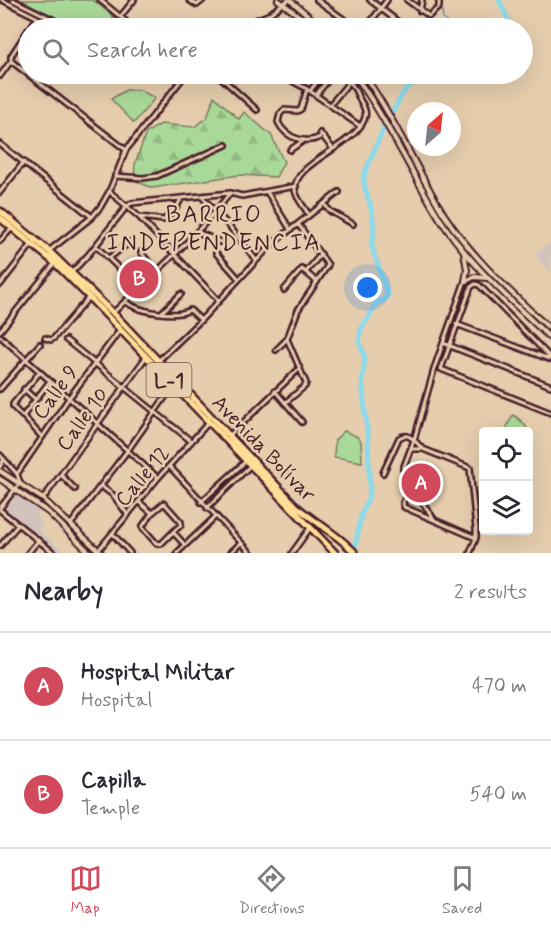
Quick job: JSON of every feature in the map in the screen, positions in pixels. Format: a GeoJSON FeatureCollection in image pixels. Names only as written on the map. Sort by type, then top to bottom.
{"type":"FeatureCollection","features":[{"type":"Feature","properties":{"kind":"main road","name":"Avenida Bolívar"},"geometry":{"type":"LineString","coordinates":[[0,212],[50,251],[72,272],[113,313],[174,385],[209,422],[296,506],[347,544],[355,553]]}},
{"type":"Feature","properties":{"kind":"main road","name":"Avenida Bolívar"},"geometry":{"type":"LineString","coordinates":[[0,218],[55,263],[146,357],[156,363],[229,436],[333,551]]}},
{"type":"Feature","properties":{"kind":"main road"},"geometry":{"type":"LineString","coordinates":[[324,542],[324,535],[328,530]]}},
{"type":"Feature","properties":{"kind":"street"},"geometry":{"type":"LineString","coordinates":[[2,0],[34,18]]}},
{"type":"Feature","properties":{"kind":"street"},"geometry":{"type":"LineString","coordinates":[[13,0],[48,18]]}},
{"type":"Feature","properties":{"kind":"street"},"geometry":{"type":"LineString","coordinates":[[100,0],[120,17],[134,0]]}},
{"type":"Feature","properties":{"kind":"street"},"geometry":{"type":"LineString","coordinates":[[189,0],[197,5],[203,0]]}},
{"type":"Feature","properties":{"kind":"street"},"geometry":{"type":"LineString","coordinates":[[278,0],[303,18]]}},
{"type":"Feature","properties":{"kind":"street"},"geometry":{"type":"LineString","coordinates":[[260,18],[289,0],[311,18]]}},
{"type":"Feature","properties":{"kind":"street"},"geometry":{"type":"LineString","coordinates":[[317,0],[341,18]]}},
{"type":"Feature","properties":{"kind":"street"},"geometry":{"type":"LineString","coordinates":[[370,0],[393,18]]}},
{"type":"Feature","properties":{"kind":"street"},"geometry":{"type":"LineString","coordinates":[[374,18],[387,0]]}},
{"type":"Feature","properties":{"kind":"street"},"geometry":{"type":"LineString","coordinates":[[407,0],[427,16],[438,8],[439,0]]}},
{"type":"Feature","properties":{"kind":"street"},"geometry":{"type":"LineString","coordinates":[[420,11],[422,0]]}},
{"type":"Feature","properties":{"kind":"street"},"geometry":{"type":"LineString","coordinates":[[37,18],[39,14]]}},
{"type":"Feature","properties":{"kind":"street"},"geometry":{"type":"LineString","coordinates":[[268,15],[271,18]]}},
{"type":"Feature","properties":{"kind":"street"},"geometry":{"type":"LineString","coordinates":[[0,76],[11,62],[11,56],[18,46]]}},
{"type":"Feature","properties":{"kind":"street"},"geometry":{"type":"LineString","coordinates":[[11,62],[18,67]]}},
{"type":"Feature","properties":{"kind":"street"},"geometry":{"type":"LineString","coordinates":[[40,84],[126,150]]}},
{"type":"Feature","properties":{"kind":"street"},"geometry":{"type":"LineString","coordinates":[[50,251],[92,217],[101,206],[126,150],[178,84]]}},
{"type":"Feature","properties":{"kind":"street"},"geometry":{"type":"LineString","coordinates":[[228,84],[257,110]]}},
{"type":"Feature","properties":{"kind":"street"},"geometry":{"type":"LineString","coordinates":[[297,84],[360,126]]}},
{"type":"Feature","properties":{"kind":"street"},"geometry":{"type":"LineString","coordinates":[[303,141],[284,130],[278,118],[284,110],[300,111],[308,90],[314,84]]}},
{"type":"Feature","properties":{"kind":"street"},"geometry":{"type":"LineString","coordinates":[[316,95],[325,84]]}},
{"type":"Feature","properties":{"kind":"street"},"geometry":{"type":"LineString","coordinates":[[330,105],[347,84]]}},
{"type":"Feature","properties":{"kind":"street"},"geometry":{"type":"LineString","coordinates":[[309,215],[296,193],[296,186],[304,170],[345,142],[365,119],[365,110],[352,84]]}},
{"type":"Feature","properties":{"kind":"street"},"geometry":{"type":"LineString","coordinates":[[362,84],[373,99],[440,219],[487,278],[551,339]]}},
{"type":"Feature","properties":{"kind":"street"},"geometry":{"type":"LineString","coordinates":[[370,84],[446,216],[472,252],[551,330]]}},
{"type":"Feature","properties":{"kind":"street"},"geometry":{"type":"LineString","coordinates":[[290,150],[303,141],[312,140],[321,135],[333,149]]}},
{"type":"Feature","properties":{"kind":"street"},"geometry":{"type":"LineString","coordinates":[[0,144],[92,217]]}},
{"type":"Feature","properties":{"kind":"street"},"geometry":{"type":"LineString","coordinates":[[115,176],[143,178],[157,176],[226,145]]}},
{"type":"Feature","properties":{"kind":"street"},"geometry":{"type":"LineString","coordinates":[[0,192],[24,162]]}},
{"type":"Feature","properties":{"kind":"street"},"geometry":{"type":"LineString","coordinates":[[72,272],[127,206],[151,200],[230,193],[242,196],[296,186]]}},
{"type":"Feature","properties":{"kind":"street"},"geometry":{"type":"LineString","coordinates":[[109,192],[138,216],[219,301]]}},
{"type":"Feature","properties":{"kind":"street"},"geometry":{"type":"LineString","coordinates":[[267,192],[290,229]]}},
{"type":"Feature","properties":{"kind":"street"},"geometry":{"type":"LineString","coordinates":[[156,363],[201,320],[256,260],[290,229],[339,192]]}},
{"type":"Feature","properties":{"kind":"street"},"geometry":{"type":"LineString","coordinates":[[113,313],[176,256],[230,193]]}},
{"type":"Feature","properties":{"kind":"street"},"geometry":{"type":"LineString","coordinates":[[202,197],[256,260]]}},
{"type":"Feature","properties":{"kind":"street"},"geometry":{"type":"LineString","coordinates":[[138,216],[164,220],[181,199]]}},
{"type":"Feature","properties":{"kind":"street"},"geometry":{"type":"LineString","coordinates":[[324,204],[330,211],[353,224]]}},
{"type":"Feature","properties":{"kind":"street"},"geometry":{"type":"LineString","coordinates":[[276,350],[287,339],[298,310],[328,265],[298,224]]}},
{"type":"Feature","properties":{"kind":"street"},"geometry":{"type":"LineString","coordinates":[[0,241],[12,228]]}},
{"type":"Feature","properties":{"kind":"street"},"geometry":{"type":"LineString","coordinates":[[197,232],[220,242]]}},
{"type":"Feature","properties":{"kind":"street"},"geometry":{"type":"LineString","coordinates":[[109,258],[130,242]]}},
{"type":"Feature","properties":{"kind":"street"},"geometry":{"type":"LineString","coordinates":[[0,285],[32,244]]}},
{"type":"Feature","properties":{"kind":"street"},"geometry":{"type":"LineString","coordinates":[[96,246],[139,288]]}},
{"type":"Feature","properties":{"kind":"street"},"geometry":{"type":"LineString","coordinates":[[403,469],[414,440],[431,378],[465,281],[467,270],[464,251]]}},
{"type":"Feature","properties":{"kind":"street"},"geometry":{"type":"LineString","coordinates":[[141,252],[156,273]]}},
{"type":"Feature","properties":{"kind":"street"},"geometry":{"type":"LineString","coordinates":[[216,253],[239,279]]}},
{"type":"Feature","properties":{"kind":"street"},"geometry":{"type":"LineString","coordinates":[[306,272],[321,254]]}},
{"type":"Feature","properties":{"kind":"street"},"geometry":{"type":"LineString","coordinates":[[0,331],[55,263]]}},
{"type":"Feature","properties":{"kind":"street"},"geometry":{"type":"LineString","coordinates":[[284,290],[301,269],[317,282]]}},
{"type":"Feature","properties":{"kind":"street"},"geometry":{"type":"LineString","coordinates":[[465,281],[474,277],[487,278]]}},
{"type":"Feature","properties":{"kind":"street"},"geometry":{"type":"LineString","coordinates":[[551,359],[479,285],[475,284],[471,287],[456,324],[441,369],[551,413]]}},
{"type":"Feature","properties":{"kind":"street"},"geometry":{"type":"LineString","coordinates":[[162,312],[181,294]]}},
{"type":"Feature","properties":{"kind":"street"},"geometry":{"type":"LineString","coordinates":[[45,338],[51,340],[54,338],[89,297]]}},
{"type":"Feature","properties":{"kind":"street"},"geometry":{"type":"LineString","coordinates":[[125,301],[132,307],[162,312],[181,314],[189,310],[201,320]]}},
{"type":"Feature","properties":{"kind":"street"},"geometry":{"type":"LineString","coordinates":[[456,324],[551,359]]}},
{"type":"Feature","properties":{"kind":"street","name":"Calle 9"},"geometry":{"type":"LineString","coordinates":[[17,474],[69,398],[120,330]]}},
{"type":"Feature","properties":{"kind":"street"},"geometry":{"type":"LineString","coordinates":[[0,336],[158,478]]}},
{"type":"Feature","properties":{"kind":"street"},"geometry":{"type":"LineString","coordinates":[[285,403],[306,385],[287,339]]}},
{"type":"Feature","properties":{"kind":"street"},"geometry":{"type":"LineString","coordinates":[[66,340],[191,441]]}},
{"type":"Feature","properties":{"kind":"street"},"geometry":{"type":"LineString","coordinates":[[443,343],[551,386]]}},
{"type":"Feature","properties":{"kind":"street"},"geometry":{"type":"LineString","coordinates":[[0,389],[40,344]]}},
{"type":"Feature","properties":{"kind":"street","name":"Calle 10"},"geometry":{"type":"LineString","coordinates":[[43,499],[146,357]]}},
{"type":"Feature","properties":{"kind":"street"},"geometry":{"type":"LineString","coordinates":[[229,436],[299,369]]}},
{"type":"Feature","properties":{"kind":"street"},"geometry":{"type":"LineString","coordinates":[[40,372],[13,405],[42,436]]}},
{"type":"Feature","properties":{"kind":"street"},"geometry":{"type":"LineString","coordinates":[[23,416],[50,381]]}},
{"type":"Feature","properties":{"kind":"street"},"geometry":{"type":"LineString","coordinates":[[71,525],[174,385]]}},
{"type":"Feature","properties":{"kind":"street"},"geometry":{"type":"LineString","coordinates":[[24,389],[35,399]]}},
{"type":"Feature","properties":{"kind":"street"},"geometry":{"type":"LineString","coordinates":[[274,391],[302,422]]}},
{"type":"Feature","properties":{"kind":"street","name":"Calle 12"},"geometry":{"type":"LineString","coordinates":[[98,552],[158,478],[209,422]]}},
{"type":"Feature","properties":{"kind":"street"},"geometry":{"type":"LineString","coordinates":[[383,472],[399,438],[407,435],[423,449]]}},
{"type":"Feature","properties":{"kind":"street"},"geometry":{"type":"LineString","coordinates":[[411,449],[423,449],[470,468],[476,538],[470,553]]}},
{"type":"Feature","properties":{"kind":"street"},"geometry":{"type":"LineString","coordinates":[[0,454],[17,474],[20,483]]}},
{"type":"Feature","properties":{"kind":"street"},"geometry":{"type":"LineString","coordinates":[[4,459],[0,469],[43,499],[98,552]]}},
{"type":"Feature","properties":{"kind":"street"},"geometry":{"type":"LineString","coordinates":[[201,502],[250,461]]}},
{"type":"Feature","properties":{"kind":"street"},"geometry":{"type":"LineString","coordinates":[[207,508],[250,461]]}},
{"type":"Feature","properties":{"kind":"street"},"geometry":{"type":"LineString","coordinates":[[169,466],[250,553]]}},
{"type":"Feature","properties":{"kind":"street"},"geometry":{"type":"LineString","coordinates":[[61,475],[75,489]]}},
{"type":"Feature","properties":{"kind":"street"},"geometry":{"type":"LineString","coordinates":[[0,479],[53,517],[90,553]]}},
{"type":"Feature","properties":{"kind":"street"},"geometry":{"type":"LineString","coordinates":[[20,483],[0,509],[54,553]]}},
{"type":"Feature","properties":{"kind":"street"},"geometry":{"type":"LineString","coordinates":[[101,486],[128,514]]}},
{"type":"Feature","properties":{"kind":"street"},"geometry":{"type":"LineString","coordinates":[[434,519],[422,500],[408,492],[403,503],[404,507],[476,538]]}},
{"type":"Feature","properties":{"kind":"street"},"geometry":{"type":"LineString","coordinates":[[139,502],[152,513]]}},
{"type":"Feature","properties":{"kind":"street"},"geometry":{"type":"LineString","coordinates":[[164,503],[181,522],[181,525],[162,544],[156,543],[142,526],[152,513],[164,503]]}},
{"type":"Feature","properties":{"kind":"street"},"geometry":{"type":"LineString","coordinates":[[177,553],[215,517]]}},
{"type":"Feature","properties":{"kind":"street"},"geometry":{"type":"LineString","coordinates":[[0,546],[18,525]]}},
{"type":"Feature","properties":{"kind":"street"},"geometry":{"type":"LineString","coordinates":[[292,553],[310,528]]}},
{"type":"Feature","properties":{"kind":"street"},"geometry":{"type":"LineString","coordinates":[[173,532],[185,545]]}},
{"type":"Feature","properties":{"kind":"street"},"geometry":{"type":"LineString","coordinates":[[112,533],[130,553]]}},
{"type":"Feature","properties":{"kind":"street"},"geometry":{"type":"LineString","coordinates":[[28,553],[38,540]]}},
{"type":"Feature","properties":{"kind":"street"},"geometry":{"type":"LineString","coordinates":[[230,553],[241,543]]}},
{"type":"Feature","properties":{"kind":"shaded area"},"geometry":{"type":"Polygon","coordinates":[[[551,242],[551,274],[535,254],[551,242]]]}},
{"type":"Feature","properties":{"kind":"shaded area"},"geometry":{"type":"Polygon","coordinates":[[[18,492],[40,509],[37,516],[43,524],[38,530],[63,550],[61,553],[57,553],[2,508],[13,494],[18,492]]]}},
{"type":"Feature","properties":{"kind":"green space"},"geometry":{"type":"Polygon","coordinates":[[[21,0],[93,0],[114,17],[113,18],[58,18],[21,0]]]}},
{"type":"Feature","properties":{"kind":"green space"},"geometry":{"type":"Polygon","coordinates":[[[126,90],[140,90],[155,98],[134,123],[111,99],[126,90]]]}},
{"type":"Feature","properties":{"kind":"green space"},"geometry":{"type":"Polygon","coordinates":[[[214,96],[239,119],[244,112],[271,135],[284,162],[276,177],[239,175],[152,188],[134,180],[135,164],[146,133],[161,124],[194,127],[207,118],[214,96]]]}},
{"type":"Feature","properties":{"kind":"green space"},"geometry":{"type":"Polygon","coordinates":[[[513,415],[526,427],[507,427],[513,415]]]}},
{"type":"Feature","properties":{"kind":"green space"},"geometry":{"type":"Polygon","coordinates":[[[344,431],[361,441],[362,462],[334,457],[335,440],[344,431]]]}},
{"type":"Feature","properties":{"kind":"waterway"},"geometry":{"type":"LineString","coordinates":[[499,0],[507,18]]}},
{"type":"Feature","properties":{"kind":"waterway"},"geometry":{"type":"LineString","coordinates":[[441,4],[443,18]]}},
{"type":"Feature","properties":{"kind":"waterway"},"geometry":{"type":"LineString","coordinates":[[392,113],[406,88],[413,84]]}},
{"type":"Feature","properties":{"kind":"waterway"},"geometry":{"type":"LineString","coordinates":[[354,553],[361,515],[370,488],[362,382],[365,358],[359,341],[361,329],[377,301],[382,301],[388,296],[371,244],[374,234],[373,220],[364,175],[384,127]]}},
{"type":"Feature","properties":{"kind":"place","name":"Capilla"},"geometry":{"type":"Point","coordinates":[139,279]}},
{"type":"Feature","properties":{"kind":"place","name":"Hospital Militar"},"geometry":{"type":"Point","coordinates":[421,483]}},
{"type":"Feature","properties":{"kind":"district","name":"BARRIO INDEPENDENCIA"},"geometry":{"type":"Point","coordinates":[214,228]}}]}
